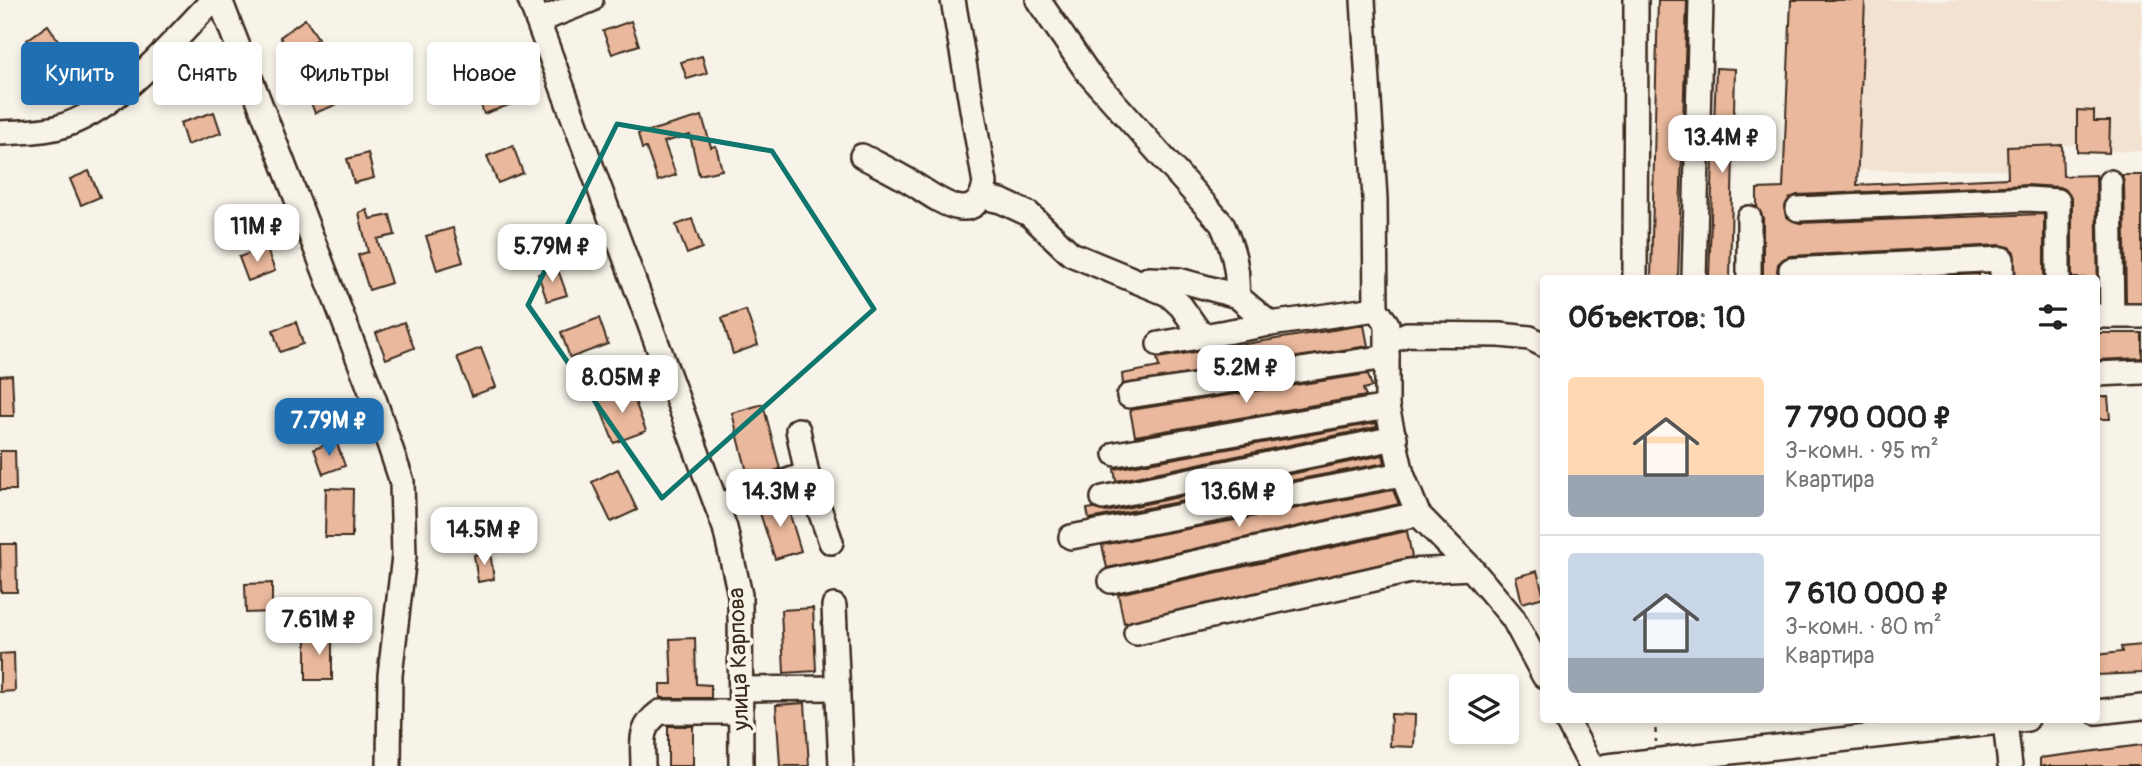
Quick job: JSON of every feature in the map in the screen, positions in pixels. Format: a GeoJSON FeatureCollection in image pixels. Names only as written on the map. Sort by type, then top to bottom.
{"type":"FeatureCollection","features":[{"type":"Feature","properties":{"kind":"street"},"geometry":{"type":"LineString","coordinates":[[0,133],[58,127],[82,118],[135,80],[213,0]]}},
{"type":"Feature","properties":{"kind":"street"},"geometry":{"type":"LineString","coordinates":[[220,0],[374,399],[402,482],[404,555],[390,675],[389,766]]}},
{"type":"Feature","properties":{"kind":"street"},"geometry":{"type":"LineString","coordinates":[[534,11],[591,0]]}},
{"type":"Feature","properties":{"kind":"street"},"geometry":{"type":"LineString","coordinates":[[862,156],[940,202],[956,208],[971,207],[983,197],[985,183],[953,0]]}},
{"type":"Feature","properties":{"kind":"street"},"geometry":{"type":"LineString","coordinates":[[1038,0],[1088,73],[1222,225],[1234,252],[1238,275],[1237,296]]}},
{"type":"Feature","properties":{"kind":"street"},"geometry":{"type":"LineString","coordinates":[[1363,0],[1375,199],[1376,309],[1387,324],[1387,407],[1402,474],[1418,514],[1471,568],[1513,618],[1540,669]]}},
{"type":"Feature","properties":{"kind":"street"},"geometry":{"type":"LineString","coordinates":[[1634,275],[1636,0]]}},
{"type":"Feature","properties":{"kind":"street"},"geometry":{"type":"LineString","coordinates":[[1694,275],[1701,0]]}},
{"type":"Feature","properties":{"kind":"street","name":"улица Карпова"},"geometry":{"type":"LineString","coordinates":[[534,11],[725,528],[740,595],[741,766]]}},
{"type":"Feature","properties":{"kind":"street"},"geometry":{"type":"LineString","coordinates":[[2110,182],[2104,316],[2142,316]]}},
{"type":"Feature","properties":{"kind":"street"},"geometry":{"type":"LineString","coordinates":[[983,197],[1001,201],[1029,214],[1071,254],[1168,294],[1181,306],[1202,336]]}},
{"type":"Feature","properties":{"kind":"street"},"geometry":{"type":"LineString","coordinates":[[1798,209],[2028,199],[2058,201],[2058,275]]}},
{"type":"Feature","properties":{"kind":"street"},"geometry":{"type":"LineString","coordinates":[[1749,218],[1749,275]]}},
{"type":"Feature","properties":{"kind":"street"},"geometry":{"type":"LineString","coordinates":[[1791,271],[2002,259],[2002,275]]}},
{"type":"Feature","properties":{"kind":"street"},"geometry":{"type":"LineString","coordinates":[[1134,279],[1180,280],[1237,296],[1270,324]]}},
{"type":"Feature","properties":{"kind":"street"},"geometry":{"type":"LineString","coordinates":[[1159,344],[1376,309]]}},
{"type":"Feature","properties":{"kind":"street"},"geometry":{"type":"LineString","coordinates":[[1129,396],[1387,350],[1407,334],[1500,335],[1530,338],[1540,343]]}},
{"type":"Feature","properties":{"kind":"street"},"geometry":{"type":"LineString","coordinates":[[2100,373],[2142,372]]}},
{"type":"Feature","properties":{"kind":"street"},"geometry":{"type":"LineString","coordinates":[[1116,454],[1387,407]]}},
{"type":"Feature","properties":{"kind":"street"},"geometry":{"type":"LineString","coordinates":[[798,430],[807,474],[831,542]]}},
{"type":"Feature","properties":{"kind":"street"},"geometry":{"type":"LineString","coordinates":[[1103,498],[1395,438]]}},
{"type":"Feature","properties":{"kind":"street"},"geometry":{"type":"LineString","coordinates":[[717,506],[807,474]]}},
{"type":"Feature","properties":{"kind":"street"},"geometry":{"type":"LineString","coordinates":[[1071,537],[1402,474]]}},
{"type":"Feature","properties":{"kind":"street"},"geometry":{"type":"LineString","coordinates":[[1111,581],[1418,514]]}},
{"type":"Feature","properties":{"kind":"street"},"geometry":{"type":"LineString","coordinates":[[1136,632],[1410,571],[1471,568]]}},
{"type":"Feature","properties":{"kind":"street"},"geometry":{"type":"LineString","coordinates":[[834,606],[841,766]]}},
{"type":"Feature","properties":{"kind":"street"},"geometry":{"type":"LineString","coordinates":[[643,766],[643,730],[651,718],[660,712],[838,688]]}},
{"type":"Feature","properties":{"kind":"street"},"geometry":{"type":"LineString","coordinates":[[2100,712],[2142,707]]}},
{"type":"Feature","properties":{"kind":"street"},"geometry":{"type":"LineString","coordinates":[[1568,723],[1591,766]]}},
{"type":"Feature","properties":{"kind":"street"},"geometry":{"type":"LineString","coordinates":[[1607,766],[1989,723]]}},
{"type":"Feature","properties":{"kind":"street"},"geometry":{"type":"LineString","coordinates":[[2010,766],[2016,723]]}},
{"type":"Feature","properties":{"kind":"path"},"geometry":{"type":"LineString","coordinates":[[1655,723],[1656,760]]}},
{"type":"Feature","properties":{"kind":"highlighted area"},"geometry":{"type":"Polygon","coordinates":[[[617,124],[772,151],[874,309],[662,498],[528,305],[617,124]]]}},
{"type":"Feature","properties":{"kind":"shaded area"},"geometry":{"type":"Polygon","coordinates":[[[1791,0],[2142,0],[2142,151],[2077,152],[2076,145],[2063,145],[2063,170],[1857,170],[1791,0]]]}},
{"type":"Feature","properties":{"kind":"building"},"geometry":{"type":"Polygon","coordinates":[[[1658,0],[1687,0],[1678,275],[1651,275],[1658,0]]]}},
{"type":"Feature","properties":{"kind":"building"},"geometry":{"type":"Polygon","coordinates":[[[1791,0],[1865,0],[1857,185],[2008,178],[2007,147],[2062,145],[2063,176],[2096,175],[2098,275],[2072,275],[2072,200],[2066,190],[2027,185],[1797,195],[1790,198],[1784,209],[1787,217],[1799,223],[2044,214],[2044,275],[2016,275],[2014,252],[2001,245],[1790,256],[1778,264],[1779,275],[1763,275],[1763,218],[1757,207],[1757,189],[1783,188],[1791,0]]]}},
{"type":"Feature","properties":{"kind":"building"},"geometry":{"type":"Polygon","coordinates":[[[305,19],[318,38],[312,42],[283,42],[280,37],[305,19]]]}},
{"type":"Feature","properties":{"kind":"building"},"geometry":{"type":"Polygon","coordinates":[[[631,21],[639,45],[612,54],[603,31],[631,21]]]}},
{"type":"Feature","properties":{"kind":"building"},"geometry":{"type":"Polygon","coordinates":[[[48,25],[59,42],[28,42],[27,40],[48,25]]]}},
{"type":"Feature","properties":{"kind":"building"},"geometry":{"type":"Polygon","coordinates":[[[702,56],[707,73],[687,79],[681,62],[702,56]]]}},
{"type":"Feature","properties":{"kind":"building"},"geometry":{"type":"Polygon","coordinates":[[[1716,68],[1735,69],[1730,275],[1709,275],[1716,68]]]}},
{"type":"Feature","properties":{"kind":"building"},"geometry":{"type":"Polygon","coordinates":[[[312,105],[335,105],[315,113],[312,105]]]}},
{"type":"Feature","properties":{"kind":"building"},"geometry":{"type":"Polygon","coordinates":[[[481,105],[509,105],[484,114],[481,105]]]}},
{"type":"Feature","properties":{"kind":"building"},"geometry":{"type":"Polygon","coordinates":[[[2077,110],[2094,111],[2094,121],[2110,121],[2109,153],[2077,152],[2077,110]]]}},
{"type":"Feature","properties":{"kind":"building"},"geometry":{"type":"Polygon","coordinates":[[[214,112],[221,133],[187,145],[180,123],[214,112]]]}},
{"type":"Feature","properties":{"kind":"building"},"geometry":{"type":"Polygon","coordinates":[[[702,116],[711,147],[716,146],[722,170],[699,175],[690,135],[664,142],[676,175],[658,181],[646,148],[642,149],[638,134],[702,116]]]}},
{"type":"Feature","properties":{"kind":"building"},"geometry":{"type":"Polygon","coordinates":[[[513,146],[523,173],[498,183],[487,156],[513,146]]]}},
{"type":"Feature","properties":{"kind":"building"},"geometry":{"type":"Polygon","coordinates":[[[368,153],[374,178],[354,183],[347,159],[368,153]]]}},
{"type":"Feature","properties":{"kind":"building"},"geometry":{"type":"Polygon","coordinates":[[[89,171],[100,197],[81,205],[70,179],[89,171]]]}},
{"type":"Feature","properties":{"kind":"building"},"geometry":{"type":"Polygon","coordinates":[[[2122,175],[2142,175],[2142,302],[2126,302],[2122,175]]]}},
{"type":"Feature","properties":{"kind":"building"},"geometry":{"type":"Polygon","coordinates":[[[367,210],[370,219],[390,215],[395,235],[377,239],[391,283],[369,290],[358,255],[368,252],[359,213],[367,210]]]}},
{"type":"Feature","properties":{"kind":"building"},"geometry":{"type":"Polygon","coordinates":[[[692,219],[702,248],[687,254],[676,225],[692,219]]]}},
{"type":"Feature","properties":{"kind":"building"},"geometry":{"type":"Polygon","coordinates":[[[453,228],[463,262],[437,270],[426,236],[453,228]]]}},
{"type":"Feature","properties":{"kind":"building"},"geometry":{"type":"Polygon","coordinates":[[[266,247],[275,271],[248,281],[239,257],[266,247]]]}},
{"type":"Feature","properties":{"kind":"building"},"geometry":{"type":"Polygon","coordinates":[[[557,267],[567,295],[547,301],[538,274],[557,267]]]}},
{"type":"Feature","properties":{"kind":"building"},"geometry":{"type":"Polygon","coordinates":[[[746,310],[758,345],[733,354],[722,318],[746,310]]]}},
{"type":"Feature","properties":{"kind":"building"},"geometry":{"type":"Polygon","coordinates":[[[599,318],[608,344],[570,358],[561,332],[599,318]]]}},
{"type":"Feature","properties":{"kind":"building"},"geometry":{"type":"Polygon","coordinates":[[[296,322],[303,344],[280,352],[273,330],[296,322]]]}},
{"type":"Feature","properties":{"kind":"building"},"geometry":{"type":"Polygon","coordinates":[[[404,322],[414,348],[386,359],[376,333],[404,322]]]}},
{"type":"Feature","properties":{"kind":"building"},"geometry":{"type":"Polygon","coordinates":[[[1364,325],[1368,346],[1123,384],[1122,374],[1159,367],[1157,358],[1364,325]]]}},
{"type":"Feature","properties":{"kind":"building"},"geometry":{"type":"Polygon","coordinates":[[[2100,333],[2142,333],[2142,358],[2100,360],[2100,333]]]}},
{"type":"Feature","properties":{"kind":"building"},"geometry":{"type":"Polygon","coordinates":[[[481,348],[496,387],[472,396],[457,357],[481,348]]]}},
{"type":"Feature","properties":{"kind":"building"},"geometry":{"type":"Polygon","coordinates":[[[1368,374],[1372,387],[1363,389],[1366,396],[1135,436],[1130,410],[1368,374]]]}},
{"type":"Feature","properties":{"kind":"building"},"geometry":{"type":"Polygon","coordinates":[[[12,375],[14,416],[0,416],[0,376],[12,375]]]}},
{"type":"Feature","properties":{"kind":"building"},"geometry":{"type":"Polygon","coordinates":[[[630,388],[646,431],[614,443],[597,400],[630,388]]]}},
{"type":"Feature","properties":{"kind":"building"},"geometry":{"type":"Polygon","coordinates":[[[2100,397],[2108,397],[2110,419],[2100,419],[2100,397]]]}},
{"type":"Feature","properties":{"kind":"building"},"geometry":{"type":"Polygon","coordinates":[[[763,404],[780,469],[749,480],[732,413],[763,404]]]}},
{"type":"Feature","properties":{"kind":"building"},"geometry":{"type":"Polygon","coordinates":[[[1376,423],[1377,427],[1116,481],[1114,469],[1376,423]]]}},
{"type":"Feature","properties":{"kind":"building"},"geometry":{"type":"Polygon","coordinates":[[[336,441],[345,466],[323,474],[314,449],[336,441]]]}},
{"type":"Feature","properties":{"kind":"building"},"geometry":{"type":"Polygon","coordinates":[[[0,451],[15,451],[16,490],[0,490],[0,451]]]}},
{"type":"Feature","properties":{"kind":"building"},"geometry":{"type":"Polygon","coordinates":[[[1383,455],[1385,463],[1089,519],[1087,509],[1106,512],[1383,455]]]}},
{"type":"Feature","properties":{"kind":"building"},"geometry":{"type":"Polygon","coordinates":[[[618,469],[637,510],[611,522],[592,482],[618,469]]]}},
{"type":"Feature","properties":{"kind":"building"},"geometry":{"type":"Polygon","coordinates":[[[326,488],[353,489],[352,537],[325,537],[326,488]]]}},
{"type":"Feature","properties":{"kind":"building"},"geometry":{"type":"Polygon","coordinates":[[[1393,490],[1399,504],[1107,568],[1102,545],[1393,490]]]}},
{"type":"Feature","properties":{"kind":"building"},"geometry":{"type":"Polygon","coordinates":[[[785,498],[801,551],[775,559],[758,507],[785,498]]]}},
{"type":"Feature","properties":{"kind":"building"},"geometry":{"type":"Polygon","coordinates":[[[1407,531],[1412,557],[1124,623],[1118,594],[1407,531]]]}},
{"type":"Feature","properties":{"kind":"building"},"geometry":{"type":"Polygon","coordinates":[[[0,544],[16,544],[17,592],[1,592],[0,544]]]}},
{"type":"Feature","properties":{"kind":"building"},"geometry":{"type":"Polygon","coordinates":[[[490,552],[494,579],[478,582],[474,555],[490,552]]]}},
{"type":"Feature","properties":{"kind":"building"},"geometry":{"type":"Polygon","coordinates":[[[1537,571],[1540,598],[1522,603],[1516,577],[1537,571]]]}},
{"type":"Feature","properties":{"kind":"building"},"geometry":{"type":"Polygon","coordinates":[[[272,583],[272,612],[246,613],[245,584],[272,583]]]}},
{"type":"Feature","properties":{"kind":"building"},"geometry":{"type":"Polygon","coordinates":[[[813,608],[816,671],[784,673],[781,610],[813,608]]]}},
{"type":"Feature","properties":{"kind":"building"},"geometry":{"type":"Polygon","coordinates":[[[306,634],[332,634],[332,680],[306,680],[306,634]]]}},
{"type":"Feature","properties":{"kind":"building"},"geometry":{"type":"Polygon","coordinates":[[[695,638],[696,684],[711,685],[711,698],[660,698],[660,684],[672,684],[670,639],[695,638]]]}},
{"type":"Feature","properties":{"kind":"building"},"geometry":{"type":"Polygon","coordinates":[[[2142,645],[2142,673],[2100,675],[2100,655],[2122,652],[2121,647],[2142,645]]]}},
{"type":"Feature","properties":{"kind":"building"},"geometry":{"type":"Polygon","coordinates":[[[14,653],[15,691],[0,692],[0,654],[14,653]]]}},
{"type":"Feature","properties":{"kind":"building"},"geometry":{"type":"Polygon","coordinates":[[[805,703],[809,766],[780,766],[776,705],[805,703]]]}},
{"type":"Feature","properties":{"kind":"building"},"geometry":{"type":"Polygon","coordinates":[[[1391,714],[1415,715],[1414,747],[1390,746],[1391,714]]]}},
{"type":"Feature","properties":{"kind":"building"},"geometry":{"type":"Polygon","coordinates":[[[668,726],[693,726],[693,766],[668,766],[668,726]]]}},
{"type":"Feature","properties":{"kind":"building"},"geometry":{"type":"Polygon","coordinates":[[[2142,745],[2142,766],[2040,766],[2040,758],[2142,745]]]}}]}
